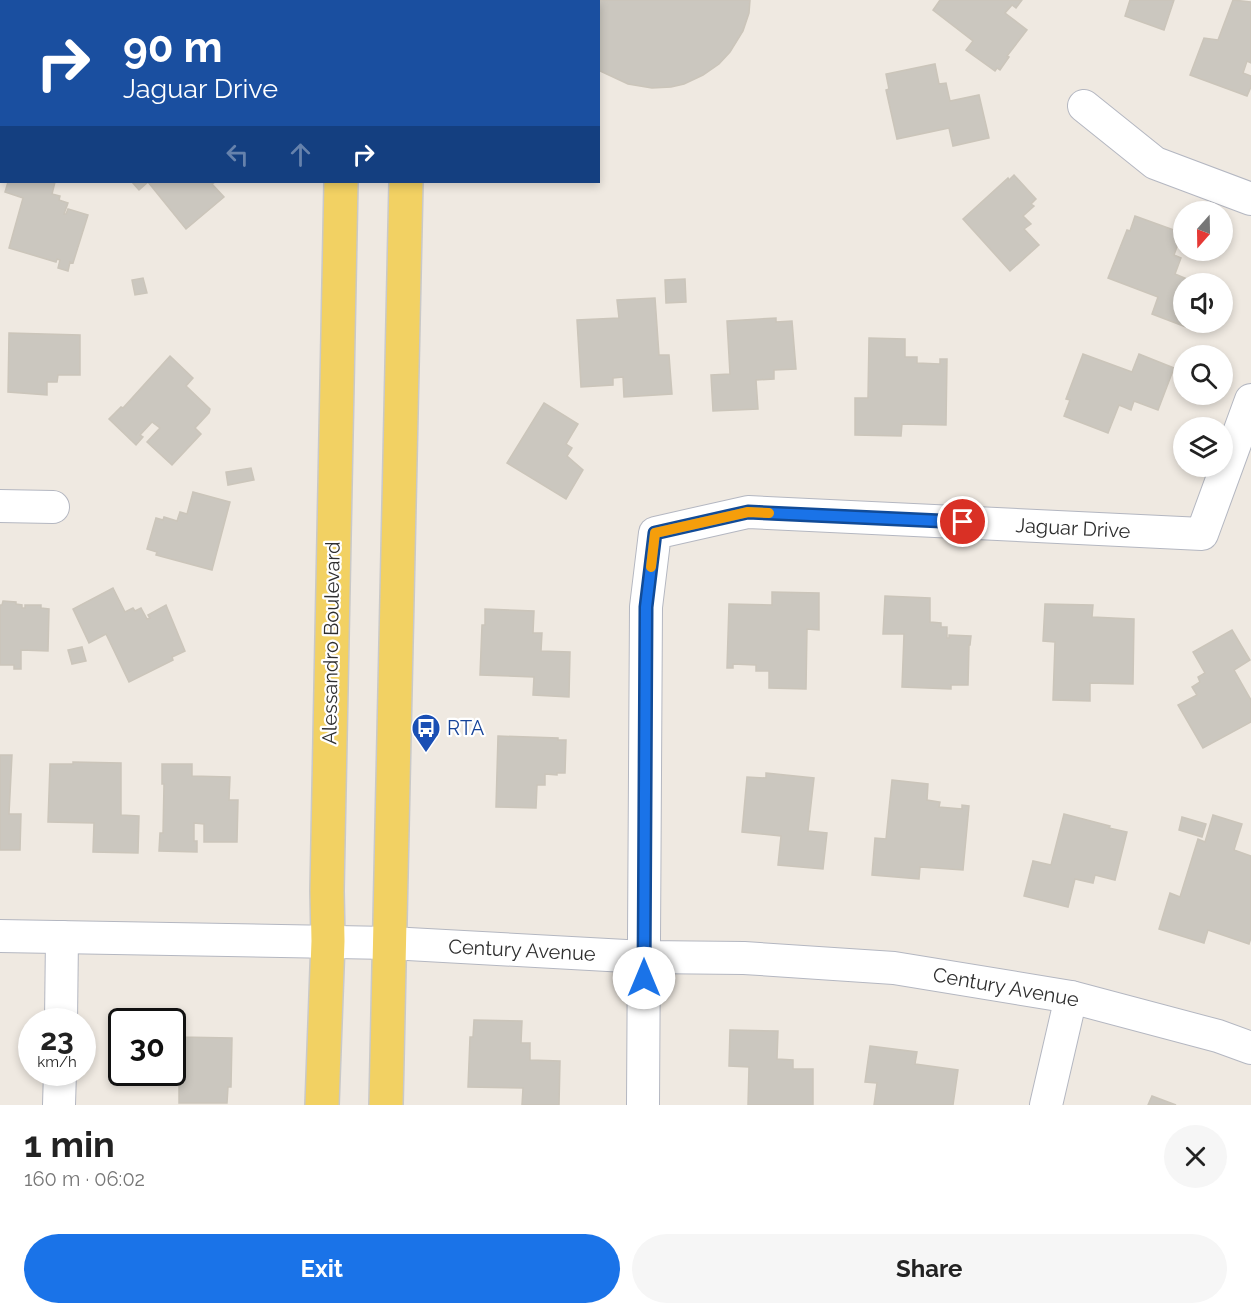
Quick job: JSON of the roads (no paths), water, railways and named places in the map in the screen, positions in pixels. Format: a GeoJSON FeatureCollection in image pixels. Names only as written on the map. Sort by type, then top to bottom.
{"type":"FeatureCollection","features":[{"type":"Feature","properties":{"kind":"main road","name":"Alessandro Boulevard"},"geometry":{"type":"LineString","coordinates":[[322,1105],[328,941],[327,879],[341,183]]}},
{"type":"Feature","properties":{"kind":"main road"},"geometry":{"type":"LineString","coordinates":[[386,1105],[406,183]]}},
{"type":"Feature","properties":{"kind":"street"},"geometry":{"type":"LineString","coordinates":[[1084,106],[1155,163],[1251,199]]}},
{"type":"Feature","properties":{"kind":"street","name":"Jaguar Drive"},"geometry":{"type":"LineString","coordinates":[[643,1105],[646,607],[655,533],[748,512],[1202,534],[1251,400]]}},
{"type":"Feature","properties":{"kind":"street"},"geometry":{"type":"LineString","coordinates":[[0,506],[53,507]]}},
{"type":"Feature","properties":{"kind":"street","name":"Century Avenue"},"geometry":{"type":"LineString","coordinates":[[0,936],[390,943],[644,957],[744,958],[894,968],[1071,997],[1218,1036],[1251,1048]]}},
{"type":"Feature","properties":{"kind":"street"},"geometry":{"type":"LineString","coordinates":[[61,1008],[62,937]]}},
{"type":"Feature","properties":{"kind":"street"},"geometry":{"type":"LineString","coordinates":[[1046,1105],[1071,997]]}},
{"type":"Feature","properties":{"kind":"street"},"geometry":{"type":"LineString","coordinates":[[59,1105],[60,1086]]}},
{"type":"Feature","properties":{"kind":"place","name":"RTA"},"geometry":{"type":"Point","coordinates":[426,754]}}]}
